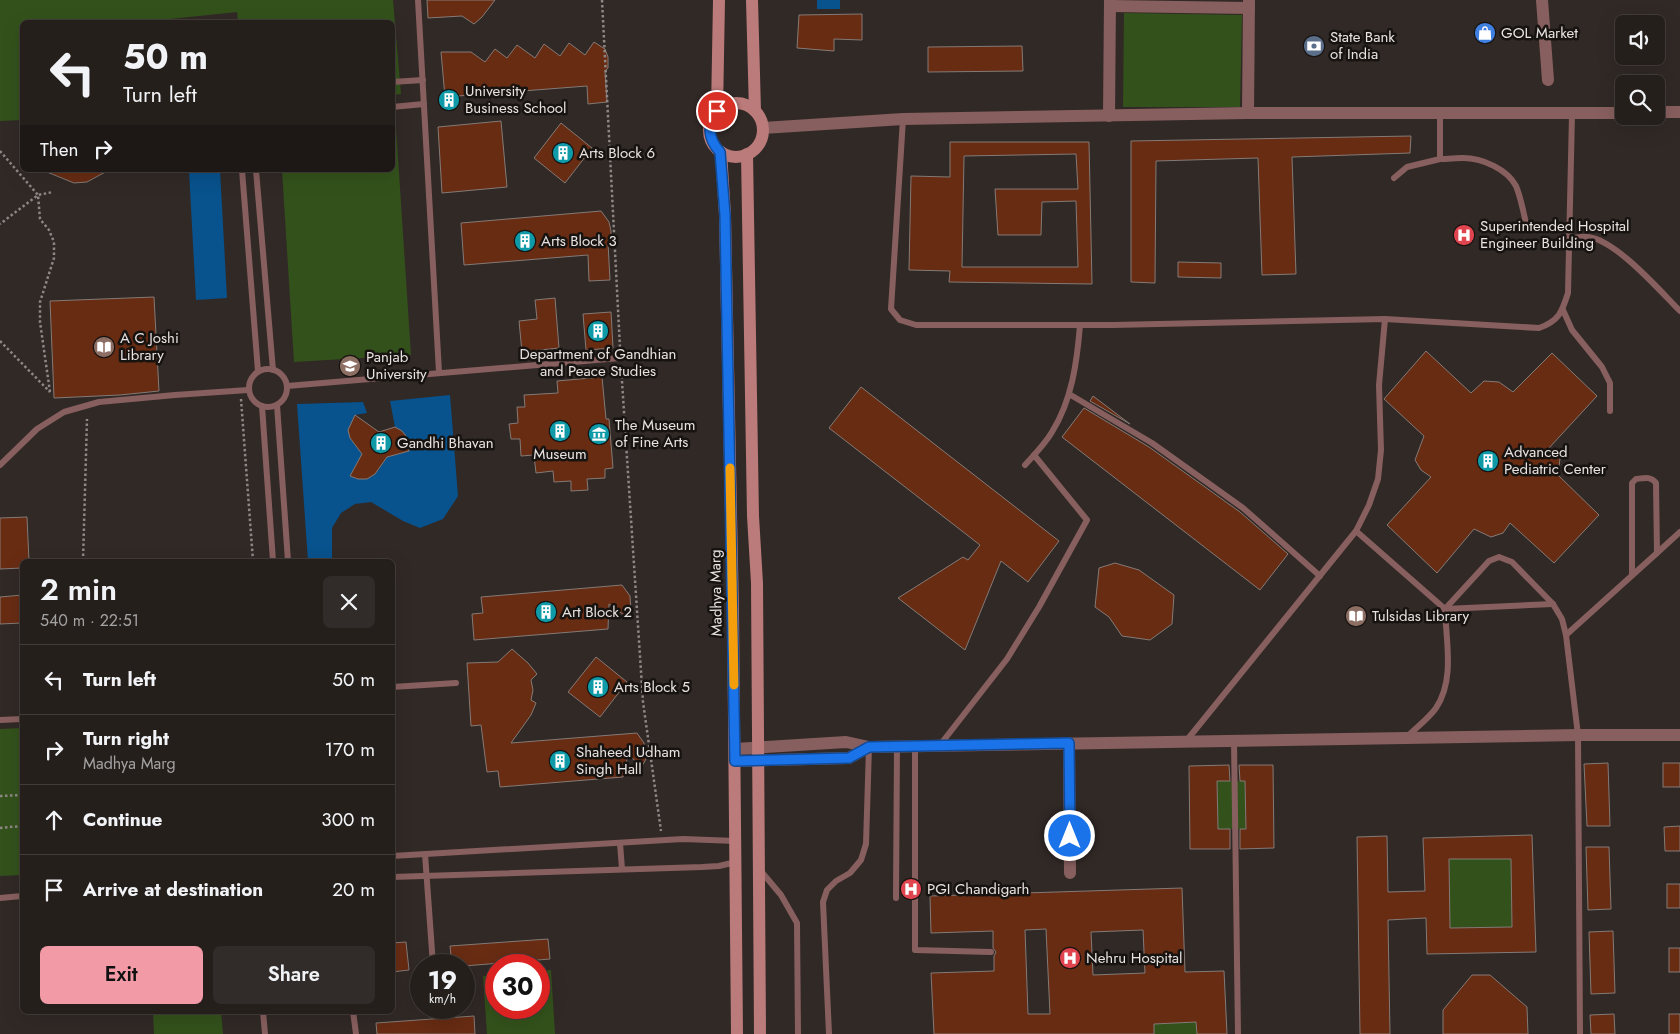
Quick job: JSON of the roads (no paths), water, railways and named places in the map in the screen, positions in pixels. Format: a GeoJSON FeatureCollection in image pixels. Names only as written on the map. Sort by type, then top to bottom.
{"type":"FeatureCollection","features":[{"type":"Feature","properties":{"kind":"main road"},"geometry":{"type":"LineString","coordinates":[[717,111],[719,0]]}},
{"type":"Feature","properties":{"kind":"main road"},"geometry":{"type":"LineString","coordinates":[[752,0],[755,111]]}},
{"type":"Feature","properties":{"kind":"main road"},"geometry":{"type":"LineString","coordinates":[[732,103],[740,103],[755,111],[761,118],[763,128],[759,144],[747,154],[738,156],[729,156],[720,152],[710,136],[709,127],[717,111],[732,103]]}},
{"type":"Feature","properties":{"kind":"main road","name":"Madhya Marg"},"geometry":{"type":"LineString","coordinates":[[720,152],[725,225],[735,755],[737,1034]]}},
{"type":"Feature","properties":{"kind":"main road"},"geometry":{"type":"LineString","coordinates":[[747,154],[753,506],[757,583],[760,1034]]}},
{"type":"Feature","properties":{"kind":"street"},"geometry":{"type":"LineString","coordinates":[[1542,0],[1548,80]]}},
{"type":"Feature","properties":{"kind":"street"},"geometry":{"type":"LineString","coordinates":[[1109,116],[1110,3],[1249,4],[1248,113]]}},
{"type":"Feature","properties":{"kind":"street"},"geometry":{"type":"LineString","coordinates":[[1665,112],[1680,112]]}},
{"type":"Feature","properties":{"kind":"street"},"geometry":{"type":"LineString","coordinates":[[763,128],[904,119],[1248,113],[1615,113]]}},
{"type":"Feature","properties":{"kind":"street"},"geometry":{"type":"LineString","coordinates":[[735,755],[758,748],[846,742],[869,747],[1578,735],[1680,735]]}},
{"type":"Feature","properties":{"kind":"street"},"geometry":{"type":"LineString","coordinates":[[1069,743],[1070,873]]}},
{"type":"Feature","properties":{"kind":"street"},"geometry":{"type":"LineString","coordinates":[[735,755],[758,761],[849,758],[869,747]]}},
{"type":"Feature","properties":{"kind":"lane"},"geometry":{"type":"LineString","coordinates":[[418,0],[439,372]]}},
{"type":"Feature","properties":{"kind":"lane"},"geometry":{"type":"LineString","coordinates":[[395,82],[423,80]]}},
{"type":"Feature","properties":{"kind":"lane"},"geometry":{"type":"LineString","coordinates":[[395,107],[424,104]]}},
{"type":"Feature","properties":{"kind":"lane"},"geometry":{"type":"LineString","coordinates":[[1440,113],[1440,159]]}},
{"type":"Feature","properties":{"kind":"lane"},"geometry":{"type":"LineString","coordinates":[[904,119],[892,309],[900,320],[916,325],[1385,319],[1539,328],[1553,323],[1563,310],[1568,292],[1572,114]]}},
{"type":"Feature","properties":{"kind":"lane"},"geometry":{"type":"LineString","coordinates":[[1394,178],[1407,168],[1440,159],[1465,158],[1490,164],[1504,172],[1515,184],[1521,200],[1526,224]]}},
{"type":"Feature","properties":{"kind":"lane"},"geometry":{"type":"LineString","coordinates":[[242,172],[258,371]]}},
{"type":"Feature","properties":{"kind":"lane"},"geometry":{"type":"LineString","coordinates":[[256,172],[274,370]]}},
{"type":"Feature","properties":{"kind":"lane"},"geometry":{"type":"LineString","coordinates":[[1569,238],[1589,237],[1608,244],[1680,311]]}},
{"type":"Feature","properties":{"kind":"lane"},"geometry":{"type":"LineString","coordinates":[[1563,310],[1572,330],[1602,367],[1610,383],[1610,410]]}},
{"type":"Feature","properties":{"kind":"lane"},"geometry":{"type":"LineString","coordinates":[[1186,742],[1356,531],[1369,505],[1378,479],[1381,450],[1379,385],[1385,319]]}},
{"type":"Feature","properties":{"kind":"lane"},"geometry":{"type":"LineString","coordinates":[[1025,465],[1052,434],[1063,412],[1072,384],[1080,324]]}},
{"type":"Feature","properties":{"kind":"lane"},"geometry":{"type":"LineString","coordinates":[[287,386],[620,358]]}},
{"type":"Feature","properties":{"kind":"lane"},"geometry":{"type":"LineString","coordinates":[[274,370],[285,379],[287,386],[286,395],[277,405],[262,406],[255,403],[251,398],[248,390],[249,382],[258,371],[274,370]]}},
{"type":"Feature","properties":{"kind":"lane"},"geometry":{"type":"LineString","coordinates":[[0,465],[37,429],[64,412],[100,402],[248,390]]}},
{"type":"Feature","properties":{"kind":"lane"},"geometry":{"type":"LineString","coordinates":[[1069,394],[1152,443],[1243,508],[1320,576]]}},
{"type":"Feature","properties":{"kind":"lane"},"geometry":{"type":"LineString","coordinates":[[277,405],[288,559]]}},
{"type":"Feature","properties":{"kind":"lane"},"geometry":{"type":"LineString","coordinates":[[262,406],[273,559]]}},
{"type":"Feature","properties":{"kind":"lane"},"geometry":{"type":"LineString","coordinates":[[940,745],[1007,659],[1039,607],[1087,520],[1034,454]]}},
{"type":"Feature","properties":{"kind":"lane"},"geometry":{"type":"LineString","coordinates":[[1632,575],[1632,483],[1636,479],[1649,478],[1654,480],[1656,484],[1657,553]]}},
{"type":"Feature","properties":{"kind":"lane"},"geometry":{"type":"LineString","coordinates":[[1356,531],[1445,609],[1553,604]]}},
{"type":"Feature","properties":{"kind":"lane"},"geometry":{"type":"LineString","coordinates":[[1566,635],[1680,532]]}},
{"type":"Feature","properties":{"kind":"lane"},"geometry":{"type":"LineString","coordinates":[[1406,738],[1435,710],[1445,692],[1447,672],[1445,609],[1489,561],[1499,557],[1512,562],[1553,604],[1562,619],[1566,635],[1578,735],[1580,1034]]}},
{"type":"Feature","properties":{"kind":"lane"},"geometry":{"type":"LineString","coordinates":[[395,687],[456,683]]}},
{"type":"Feature","properties":{"kind":"lane"},"geometry":{"type":"LineString","coordinates":[[0,720],[20,719]]}},
{"type":"Feature","properties":{"kind":"lane"},"geometry":{"type":"LineString","coordinates":[[1234,741],[1238,1034]]}},
{"type":"Feature","properties":{"kind":"lane"},"geometry":{"type":"LineString","coordinates":[[896,898],[897,746]]}},
{"type":"Feature","properties":{"kind":"lane"},"geometry":{"type":"LineString","coordinates":[[915,746],[915,950],[991,952]]}},
{"type":"Feature","properties":{"kind":"lane"},"geometry":{"type":"LineString","coordinates":[[829,1034],[823,902],[827,890],[836,881],[850,873],[861,860],[866,844],[869,747]]}},
{"type":"Feature","properties":{"kind":"lane"},"geometry":{"type":"LineString","coordinates":[[395,856],[683,839],[736,841]]}},
{"type":"Feature","properties":{"kind":"lane"},"geometry":{"type":"LineString","coordinates":[[620,843],[622,869]]}},
{"type":"Feature","properties":{"kind":"lane"},"geometry":{"type":"LineString","coordinates":[[425,854],[432,954]]}},
{"type":"Feature","properties":{"kind":"lane"},"geometry":{"type":"LineString","coordinates":[[395,877],[719,866],[736,862]]}},
{"type":"Feature","properties":{"kind":"lane"},"geometry":{"type":"LineString","coordinates":[[759,869],[781,894],[797,923],[798,1034]]}},
{"type":"Feature","properties":{"kind":"lane"},"geometry":{"type":"LineString","coordinates":[[0,898],[20,896]]}},
{"type":"Feature","properties":{"kind":"lane"},"geometry":{"type":"LineString","coordinates":[[263,1014],[265,1034]]}},
{"type":"Feature","properties":{"kind":"lane"},"geometry":{"type":"LineString","coordinates":[[353,1014],[356,1034]]}},
{"type":"Feature","properties":{"kind":"water"},"geometry":{"type":"Polygon","coordinates":[[[817,0],[840,0],[840,9],[817,9],[817,0]]]}},
{"type":"Feature","properties":{"kind":"water"},"geometry":{"type":"Polygon","coordinates":[[[189,172],[220,172],[227,298],[196,300],[189,172]]]}},
{"type":"Feature","properties":{"kind":"water"},"geometry":{"type":"Polygon","coordinates":[[[450,395],[458,496],[443,519],[420,528],[403,521],[371,502],[355,504],[341,513],[332,528],[332,559],[308,559],[297,404],[363,402],[367,413],[355,415],[349,432],[351,440],[362,454],[350,476],[364,479],[373,476],[387,457],[409,451],[405,437],[395,427],[390,401],[450,395]]]}},
{"type":"Feature","properties":{"kind":"place","name":"GOL Market"},"geometry":{"type":"Point","coordinates":[1485,33]}},
{"type":"Feature","properties":{"kind":"place","name":"State Bank of India"},"geometry":{"type":"Point","coordinates":[1314,46]}},
{"type":"Feature","properties":{"kind":"place","name":"University Business School"},"geometry":{"type":"Point","coordinates":[449,100]}},
{"type":"Feature","properties":{"kind":"place","name":"Arts Block 6"},"geometry":{"type":"Point","coordinates":[563,153]}},
{"type":"Feature","properties":{"kind":"place","name":"Superintended Hospital Engineer Building"},"geometry":{"type":"Point","coordinates":[1464,235]}},
{"type":"Feature","properties":{"kind":"place","name":"Arts Block 3"},"geometry":{"type":"Point","coordinates":[525,241]}},
{"type":"Feature","properties":{"kind":"place","name":"Department of Gandhian and Peace Studies"},"geometry":{"type":"Point","coordinates":[598,331]}},
{"type":"Feature","properties":{"kind":"place","name":"A C Joshi Library"},"geometry":{"type":"Point","coordinates":[104,347]}},
{"type":"Feature","properties":{"kind":"place","name":"Panjab University"},"geometry":{"type":"Point","coordinates":[350,366]}},
{"type":"Feature","properties":{"kind":"place","name":"Museum"},"geometry":{"type":"Point","coordinates":[560,431]}},
{"type":"Feature","properties":{"kind":"place","name":"The Museum of Fine Arts"},"geometry":{"type":"Point","coordinates":[599,434]}},
{"type":"Feature","properties":{"kind":"place","name":"Gandhi Bhavan"},"geometry":{"type":"Point","coordinates":[381,443]}},
{"type":"Feature","properties":{"kind":"place","name":"Advanced Pediatric Center"},"geometry":{"type":"Point","coordinates":[1488,461]}},
{"type":"Feature","properties":{"kind":"place","name":"Art Block 2"},"geometry":{"type":"Point","coordinates":[546,612]}},
{"type":"Feature","properties":{"kind":"place","name":"Tulsidas Library"},"geometry":{"type":"Point","coordinates":[1356,616]}},
{"type":"Feature","properties":{"kind":"place","name":"Arts Block 5"},"geometry":{"type":"Point","coordinates":[598,687]}},
{"type":"Feature","properties":{"kind":"place","name":"Shaheed Udham Singh Hall"},"geometry":{"type":"Point","coordinates":[560,761]}},
{"type":"Feature","properties":{"kind":"place","name":"PGI Chandigarh"},"geometry":{"type":"Point","coordinates":[911,889]}},
{"type":"Feature","properties":{"kind":"place","name":"Nehru Hospital"},"geometry":{"type":"Point","coordinates":[1070,958]}}]}
